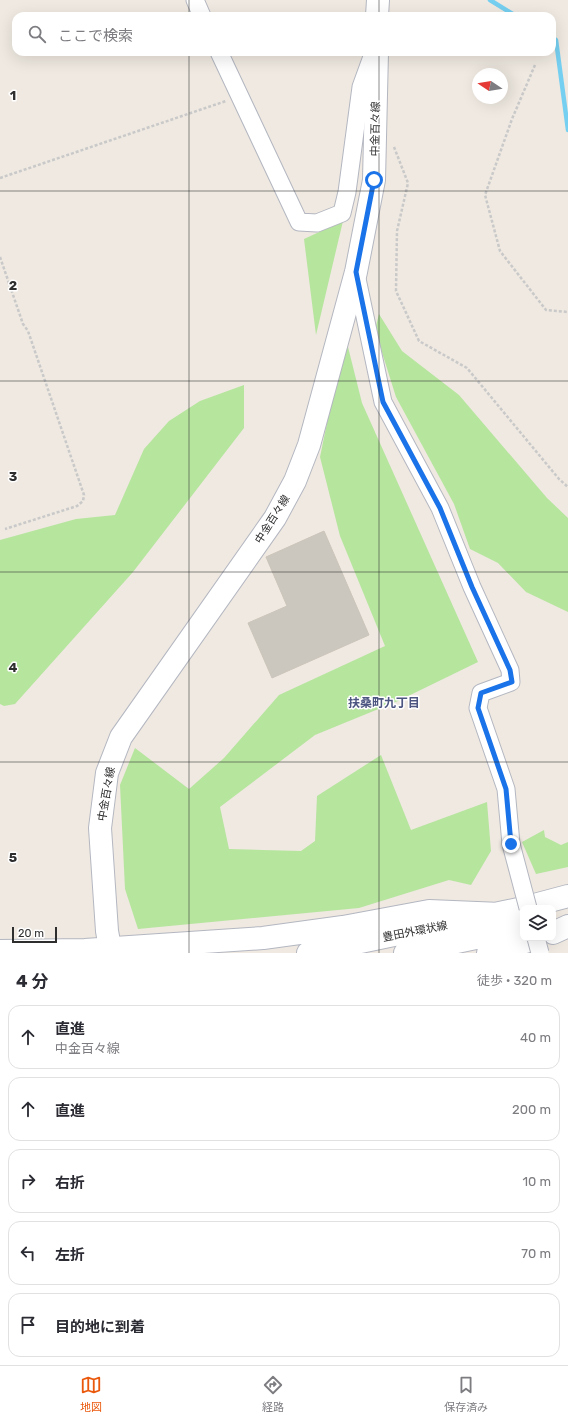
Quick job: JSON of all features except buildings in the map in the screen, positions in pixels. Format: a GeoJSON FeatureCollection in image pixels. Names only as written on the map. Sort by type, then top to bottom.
{"type":"FeatureCollection","features":[{"type":"Feature","properties":{"kind":"main road"},"geometry":{"type":"LineString","coordinates":[[377,12],[378,0]]}},
{"type":"Feature","properties":{"kind":"main road","name":"中金百々線"},"geometry":{"type":"LineString","coordinates":[[110,950],[100,828],[107,773],[121,737],[275,518],[295,481],[309,445],[356,272],[374,180],[375,56]]}},
{"type":"Feature","properties":{"kind":"main road","name":"豊田外環状線"},"geometry":{"type":"LineString","coordinates":[[534,905],[568,896]]}},
{"type":"Feature","properties":{"kind":"main road"},"geometry":{"type":"LineString","coordinates":[[0,951],[110,950],[263,938],[343,927],[429,911],[510,925]]}},
{"type":"Feature","properties":{"kind":"main road","name":"豊田外環状線"},"geometry":{"type":"LineString","coordinates":[[405,953],[510,925],[520,912]]}},
{"type":"Feature","properties":{"kind":"main road"},"geometry":{"type":"LineString","coordinates":[[556,920],[568,917]]}},
{"type":"Feature","properties":{"kind":"main road","name":"豊田外環状線"},"geometry":{"type":"LineString","coordinates":[[308,953],[433,927],[510,925]]}},
{"type":"Feature","properties":{"kind":"main road"},"geometry":{"type":"LineString","coordinates":[[556,932],[568,926]]}},
{"type":"Feature","properties":{"kind":"main road"},"geometry":{"type":"LineString","coordinates":[[488,953],[526,941]]}},
{"type":"Feature","properties":{"kind":"street"},"geometry":{"type":"LineString","coordinates":[[195,0],[200,12]]}},
{"type":"Feature","properties":{"kind":"street"},"geometry":{"type":"LineString","coordinates":[[221,56],[299,222],[317,223],[342,213],[347,192],[361,87],[373,56]]}},
{"type":"Feature","properties":{"kind":"street"},"geometry":{"type":"LineString","coordinates":[[356,272],[383,402],[440,508],[472,587],[510,670],[512,682],[481,693],[478,708],[506,789],[511,844],[527,905]]}},
{"type":"Feature","properties":{"kind":"street"},"geometry":{"type":"LineString","coordinates":[[537,941],[540,953]]}},
{"type":"Feature","properties":{"kind":"path"},"geometry":{"type":"LineString","coordinates":[[535,65],[512,119],[485,195],[500,251],[546,310],[568,312]]}},
{"type":"Feature","properties":{"kind":"path"},"geometry":{"type":"LineString","coordinates":[[0,178],[240,96]]}},
{"type":"Feature","properties":{"kind":"path"},"geometry":{"type":"LineString","coordinates":[[375,137],[393,145],[408,183],[398,232],[396,291],[419,341],[467,368],[559,479],[568,487]]}},
{"type":"Feature","properties":{"kind":"path"},"geometry":{"type":"LineString","coordinates":[[0,257],[23,324],[28,331],[84,495],[82,501],[77,506],[5,529]]}},
{"type":"Feature","properties":{"kind":"green space"},"geometry":{"type":"Polygon","coordinates":[[[343,221],[316,335],[304,239],[343,221]]]}},
{"type":"Feature","properties":{"kind":"green space"},"geometry":{"type":"Polygon","coordinates":[[[379,314],[402,351],[459,395],[547,498],[568,518],[568,612],[526,592],[498,563],[470,549],[454,504],[396,397],[375,330],[379,314]]]}},
{"type":"Feature","properties":{"kind":"green space"},"geometry":{"type":"Polygon","coordinates":[[[345,335],[362,403],[478,662],[398,701],[315,735],[220,807],[229,849],[301,851],[315,841],[317,796],[381,755],[411,830],[487,802],[491,851],[471,885],[449,880],[359,908],[138,929],[125,889],[120,785],[135,748],[189,789],[224,758],[279,695],[385,646],[340,536],[320,457],[345,335]]]}},
{"type":"Feature","properties":{"kind":"green space"},"geometry":{"type":"Polygon","coordinates":[[[244,385],[244,428],[133,572],[15,704],[4,706],[0,704],[0,540],[76,519],[115,515],[144,449],[169,421],[200,401],[244,385]]]}},
{"type":"Feature","properties":{"kind":"green space"},"geometry":{"type":"Polygon","coordinates":[[[544,830],[545,837],[561,845],[568,842],[568,867],[536,874],[522,842],[544,830]]]}},
{"type":"Feature","properties":{"kind":"waterway"},"geometry":{"type":"LineString","coordinates":[[490,0],[510,12]]}},
{"type":"Feature","properties":{"kind":"waterway"},"geometry":{"type":"LineString","coordinates":[[556,40],[568,130]]}},
{"type":"Feature","properties":{"kind":"district","name":"扶桑町九丁目"},"geometry":{"type":"Point","coordinates":[384,703]}},
{"type":"Feature","properties":{"kind":"route"},"geometry":{"type":"LineString","coordinates":[[374,180],[356,272],[383,402],[440,508],[472,587],[510,670],[512,682],[481,693],[478,708],[506,789],[511,844]]}}]}
